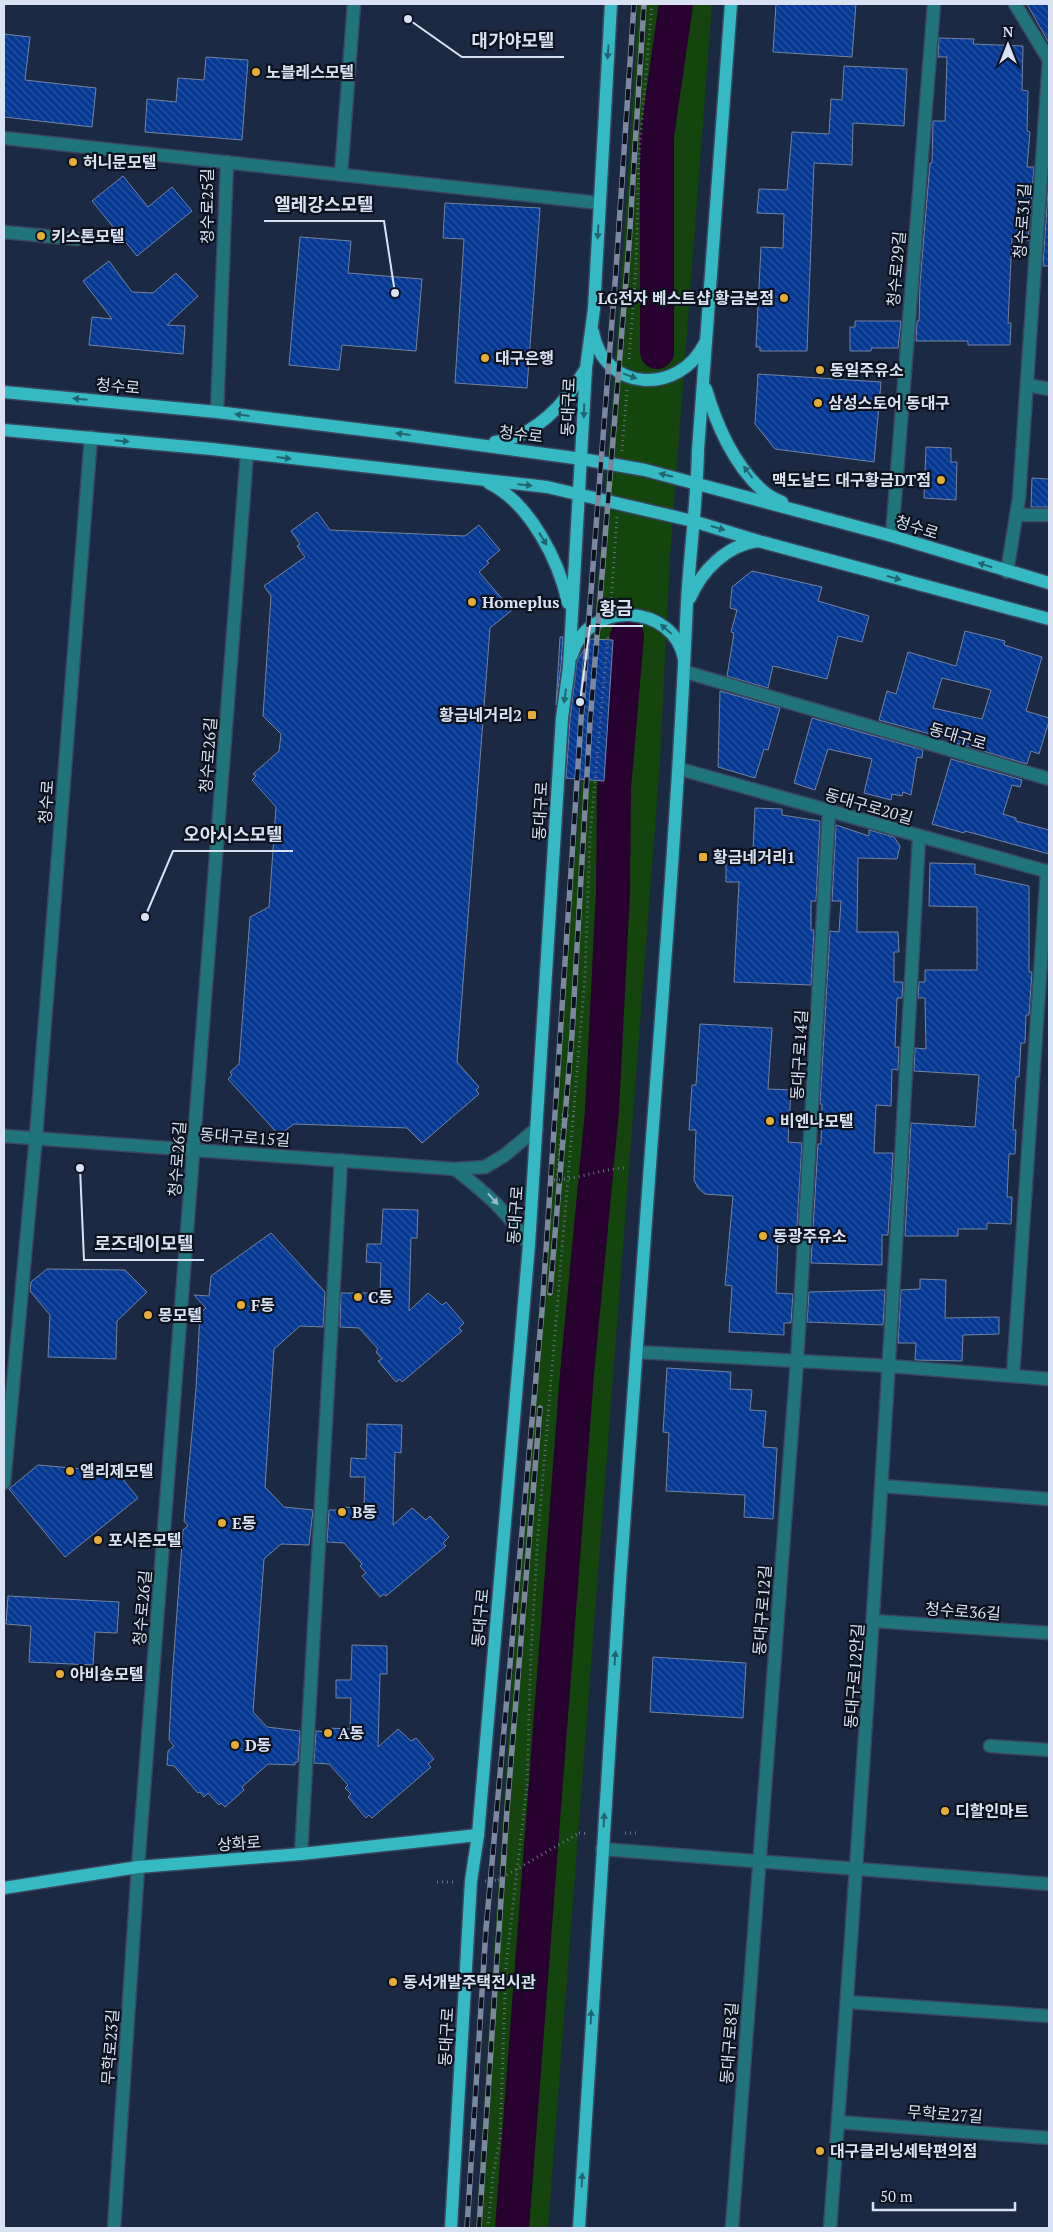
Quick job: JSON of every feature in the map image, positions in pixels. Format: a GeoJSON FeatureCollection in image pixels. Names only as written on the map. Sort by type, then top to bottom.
{"type":"FeatureCollection","features":[{"type":"Feature","properties":{"kind":"main road","name":"동대구로"},"geometry":{"type":"LineString","coordinates":[[451,2228],[471,1881],[478,1835],[529,1245],[562,718],[569,667],[570,622],[581,493],[586,368],[594,309],[611,4]]}},
{"type":"Feature","properties":{"kind":"main road"},"geometry":{"type":"LineString","coordinates":[[579,2228],[602,1848],[636,1352],[680,769],[686,672],[687,605],[693,521],[698,483],[731,4]]}},
{"type":"Feature","properties":{"kind":"main road"},"geometry":{"type":"LineString","coordinates":[[594,309],[594,333],[602,356],[613,367],[627,376],[643,380],[659,380],[674,376],[688,367],[699,355],[706,340],[709,324]]}},
{"type":"Feature","properties":{"kind":"main road"},"geometry":{"type":"LineString","coordinates":[[478,445],[512,440],[529,430],[557,408],[586,368]]}},
{"type":"Feature","properties":{"kind":"main road"},"geometry":{"type":"LineString","coordinates":[[704,381],[716,419],[748,474],[762,491],[799,512]]}},
{"type":"Feature","properties":{"kind":"main road","name":"청수로"},"geometry":{"type":"LineString","coordinates":[[4,392],[216,412],[582,459],[698,483],[892,536],[1007,572],[1049,583]]}},
{"type":"Feature","properties":{"kind":"main road"},"geometry":{"type":"LineString","coordinates":[[4,430],[247,453],[547,487],[581,493],[693,521],[758,541],[1049,620]]}},
{"type":"Feature","properties":{"kind":"main road"},"geometry":{"type":"LineString","coordinates":[[485,481],[500,488],[535,526],[546,544],[562,581],[570,622]]}},
{"type":"Feature","properties":{"kind":"main road"},"geometry":{"type":"LineString","coordinates":[[687,605],[702,576],[713,564],[726,553],[746,542],[758,541]]}},
{"type":"Feature","properties":{"kind":"main road"},"geometry":{"type":"LineString","coordinates":[[569,667],[574,648],[585,632],[601,620],[620,614],[640,615],[658,622],[672,635],[682,652],[686,672]]}},
{"type":"Feature","properties":{"kind":"main road","name":"상화로"},"geometry":{"type":"LineString","coordinates":[[4,1888],[138,1867],[302,1854],[478,1835]]}},
{"type":"Feature","properties":{"kind":"street"},"geometry":{"type":"LineString","coordinates":[[341,174],[354,4]]}},
{"type":"Feature","properties":{"kind":"street","name":"청수로29길"},"geometry":{"type":"LineString","coordinates":[[892,536],[934,4]]}},
{"type":"Feature","properties":{"kind":"street","name":"청수로31길"},"geometry":{"type":"LineString","coordinates":[[1007,572],[1016,515],[1049,60],[1015,4]]}},
{"type":"Feature","properties":{"kind":"street","name":"청수로25길"},"geometry":{"type":"LineString","coordinates":[[4,138],[227,162],[216,412]]}},
{"type":"Feature","properties":{"kind":"street"},"geometry":{"type":"LineString","coordinates":[[227,162],[599,203]]}},
{"type":"Feature","properties":{"kind":"street"},"geometry":{"type":"LineString","coordinates":[[4,232],[77,239]]}},
{"type":"Feature","properties":{"kind":"street"},"geometry":{"type":"LineString","coordinates":[[1026,385],[1049,389]]}},
{"type":"Feature","properties":{"kind":"street","name":"청수로"},"geometry":{"type":"LineString","coordinates":[[36,1138],[91,437]]}},
{"type":"Feature","properties":{"kind":"street","name":"청수로26길"},"geometry":{"type":"LineString","coordinates":[[138,1867],[247,453]]}},
{"type":"Feature","properties":{"kind":"street"},"geometry":{"type":"LineString","coordinates":[[1016,515],[1049,515]]}},
{"type":"Feature","properties":{"kind":"street","name":"동대구로"},"geometry":{"type":"LineString","coordinates":[[686,672],[1049,779]]}},
{"type":"Feature","properties":{"kind":"street","name":"동대구로20길"},"geometry":{"type":"LineString","coordinates":[[680,769],[1048,872]]}},
{"type":"Feature","properties":{"kind":"street","name":"동대구로14길"},"geometry":{"type":"LineString","coordinates":[[797,1361],[829,812]]}},
{"type":"Feature","properties":{"kind":"street"},"geometry":{"type":"LineString","coordinates":[[890,1366],[919,837]]}},
{"type":"Feature","properties":{"kind":"street"},"geometry":{"type":"LineString","coordinates":[[1013,1376],[1048,872]]}},
{"type":"Feature","properties":{"kind":"street","name":"동대구로15길"},"geometry":{"type":"LineString","coordinates":[[4,1136],[455,1169],[485,1167],[506,1155],[537,1128]]}},
{"type":"Feature","properties":{"kind":"street"},"geometry":{"type":"LineString","coordinates":[[4,1483],[36,1138]]}},
{"type":"Feature","properties":{"kind":"street"},"geometry":{"type":"LineString","coordinates":[[302,1854],[341,1160]]}},
{"type":"Feature","properties":{"kind":"street"},"geometry":{"type":"LineString","coordinates":[[455,1169],[490,1195],[518,1228],[529,1245]]}},
{"type":"Feature","properties":{"kind":"street"},"geometry":{"type":"LineString","coordinates":[[636,1352],[890,1366],[1049,1379]]}},
{"type":"Feature","properties":{"kind":"street","name":"동대구로12길"},"geometry":{"type":"LineString","coordinates":[[758,1861],[797,1361]]}},
{"type":"Feature","properties":{"kind":"street","name":"동대구로12안길"},"geometry":{"type":"LineString","coordinates":[[858,1868],[890,1366]]}},
{"type":"Feature","properties":{"kind":"street"},"geometry":{"type":"LineString","coordinates":[[882,1486],[1049,1499]]}},
{"type":"Feature","properties":{"kind":"street","name":"청수로36길"},"geometry":{"type":"LineString","coordinates":[[874,1621],[1049,1633]]}},
{"type":"Feature","properties":{"kind":"street"},"geometry":{"type":"LineString","coordinates":[[990,1746],[1049,1750]]}},
{"type":"Feature","properties":{"kind":"street"},"geometry":{"type":"LineString","coordinates":[[602,1848],[1049,1884]]}},
{"type":"Feature","properties":{"kind":"street","name":"동대구로8길"},"geometry":{"type":"LineString","coordinates":[[732,2228],[758,1861]]}},
{"type":"Feature","properties":{"kind":"street","name":"무학로23길"},"geometry":{"type":"LineString","coordinates":[[114,2228],[138,1867]]}},
{"type":"Feature","properties":{"kind":"street"},"geometry":{"type":"LineString","coordinates":[[830,2228],[858,1868]]}},
{"type":"Feature","properties":{"kind":"street"},"geometry":{"type":"LineString","coordinates":[[847,2002],[1049,2016]]}},
{"type":"Feature","properties":{"kind":"street","name":"무학로27길"},"geometry":{"type":"LineString","coordinates":[[838,2122],[1049,2138]]}},
{"type":"Feature","properties":{"kind":"path"},"geometry":{"type":"LineString","coordinates":[[629,366],[636,266],[639,155],[652,4]]}},
{"type":"Feature","properties":{"kind":"path"},"geometry":{"type":"LineString","coordinates":[[622,455],[627,386]]}},
{"type":"Feature","properties":{"kind":"path"},"geometry":{"type":"LineString","coordinates":[[611,604],[617,515]]}},
{"type":"Feature","properties":{"kind":"path"},"geometry":{"type":"LineString","coordinates":[[488,2228],[493,2174],[501,2130],[506,1966],[527,1785],[531,1652],[538,1535],[574,1116],[587,941],[590,837],[608,633]]}},
{"type":"Feature","properties":{"kind":"path"},"geometry":{"type":"LineString","coordinates":[[557,1180],[563,1115],[574,1116]]}},
{"type":"Feature","properties":{"kind":"path"},"geometry":{"type":"LineString","coordinates":[[549,1180],[564,1181],[610,1168],[624,1168]]}},
{"type":"Feature","properties":{"kind":"path"},"geometry":{"type":"LineString","coordinates":[[498,1880],[579,1833]]}},
{"type":"Feature","properties":{"kind":"green space"},"geometry":{"type":"Polygon","coordinates":[[[638,4],[712,4],[670,556],[660,762],[548,2228],[476,2228],[529,1440],[609,444],[630,151],[638,4]]]}},
{"type":"Feature","properties":{"kind":"building"},"geometry":{"type":"Polygon","coordinates":[[[776,4],[856,4],[852,57],[773,52],[776,4]]]}},
{"type":"Feature","properties":{"kind":"building"},"geometry":{"type":"Polygon","coordinates":[[[1027,4],[1049,4],[1049,43],[1027,4]]]}},
{"type":"Feature","properties":{"kind":"building"},"geometry":{"type":"Polygon","coordinates":[[[4,34],[30,37],[25,80],[96,88],[92,127],[4,117],[4,34]]]}},
{"type":"Feature","properties":{"kind":"building"},"geometry":{"type":"Polygon","coordinates":[[[939,38],[974,39],[973,44],[1023,46],[1022,90],[1028,91],[1027,131],[1030,132],[1027,167],[1034,167],[1028,241],[1028,237],[1012,238],[1008,323],[1011,323],[1010,345],[968,345],[968,341],[916,341],[930,163],[932,163],[933,121],[945,121],[947,57],[938,57],[939,38]]]}},
{"type":"Feature","properties":{"kind":"building"},"geometry":{"type":"Polygon","coordinates":[[[206,57],[248,60],[242,140],[145,132],[147,99],[176,102],[178,78],[204,80],[206,57]]]}},
{"type":"Feature","properties":{"kind":"building"},"geometry":{"type":"Polygon","coordinates":[[[844,66],[907,69],[904,126],[853,123],[852,165],[814,163],[807,351],[760,351],[760,347],[756,347],[761,247],[783,248],[784,214],[757,213],[759,189],[787,190],[792,132],[829,134],[831,99],[842,100],[844,66]]]}},
{"type":"Feature","properties":{"kind":"building"},"geometry":{"type":"Polygon","coordinates":[[[1049,175],[1049,266],[1043,266],[1049,175]]]}},
{"type":"Feature","properties":{"kind":"building"},"geometry":{"type":"Polygon","coordinates":[[[123,176],[148,207],[172,187],[192,211],[137,256],[92,201],[123,176]]]}},
{"type":"Feature","properties":{"kind":"building"},"geometry":{"type":"Polygon","coordinates":[[[445,203],[540,208],[527,388],[455,383],[464,239],[443,238],[445,203]]]}},
{"type":"Feature","properties":{"kind":"building"},"geometry":{"type":"Polygon","coordinates":[[[300,237],[351,241],[348,273],[422,279],[416,351],[342,345],[339,370],[289,365],[300,237]]]}},
{"type":"Feature","properties":{"kind":"building"},"geometry":{"type":"Polygon","coordinates":[[[109,261],[132,292],[153,293],[176,273],[198,296],[167,325],[185,326],[183,354],[89,345],[92,317],[112,319],[83,281],[109,261]]]}},
{"type":"Feature","properties":{"kind":"building"},"geometry":{"type":"Polygon","coordinates":[[[855,321],[901,321],[898,348],[871,348],[871,351],[850,351],[850,327],[855,327],[855,321]]]}},
{"type":"Feature","properties":{"kind":"building","name":"삼성스토어 동대구"},"geometry":{"type":"Polygon","coordinates":[[[758,374],[881,382],[874,462],[775,449],[755,424],[758,374]]]}},
{"type":"Feature","properties":{"kind":"building","name":"맥도날드 대구황금DT점"},"geometry":{"type":"Polygon","coordinates":[[[926,447],[951,448],[951,462],[957,462],[956,500],[924,498],[926,447]]]}},
{"type":"Feature","properties":{"kind":"building"},"geometry":{"type":"Polygon","coordinates":[[[1032,478],[1049,479],[1049,507],[1031,507],[1032,478]]]}},
{"type":"Feature","properties":{"kind":"building"},"geometry":{"type":"Polygon","coordinates":[[[317,512],[330,530],[465,536],[479,525],[500,550],[487,561],[489,563],[479,572],[512,610],[490,628],[457,1062],[479,1087],[476,1090],[479,1094],[422,1143],[407,1128],[294,1124],[279,1135],[228,1079],[232,1075],[230,1072],[239,1064],[250,917],[269,907],[276,807],[252,780],[256,776],[253,774],[279,751],[281,734],[263,716],[271,596],[264,586],[305,557],[297,546],[300,544],[291,531],[317,512]]]}},
{"type":"Feature","properties":{"kind":"building"},"geometry":{"type":"Polygon","coordinates":[[[752,571],[822,587],[818,601],[869,616],[862,642],[838,636],[827,679],[773,666],[768,688],[727,676],[734,633],[731,632],[737,610],[730,608],[732,587],[752,571]]]}},
{"type":"Feature","properties":{"kind":"building"},"geometry":{"type":"Polygon","coordinates":[[[965,631],[1005,641],[1004,645],[1042,657],[1026,711],[1049,718],[1049,721],[1039,754],[1031,751],[1027,764],[956,743],[956,741],[879,720],[887,691],[896,694],[908,652],[956,666],[965,631]],[[942,678],[933,708],[982,719],[991,690],[942,678]]]}},
{"type":"Feature","properties":{"kind":"building"},"geometry":{"type":"Polygon","coordinates":[[[560,637],[563,637],[556,705],[560,637]]]}},
{"type":"Feature","properties":{"kind":"building"},"geometry":{"type":"Polygon","coordinates":[[[591,639],[613,640],[604,781],[566,778],[570,719],[577,661],[591,639]]]}},
{"type":"Feature","properties":{"kind":"building"},"geometry":{"type":"Polygon","coordinates":[[[720,691],[780,708],[768,750],[764,749],[755,778],[718,767],[720,691]]]}},
{"type":"Feature","properties":{"kind":"building"},"geometry":{"type":"Polygon","coordinates":[[[812,718],[923,750],[922,758],[917,757],[911,795],[903,792],[902,796],[892,794],[891,800],[864,793],[872,759],[828,749],[815,790],[794,783],[812,718]]]}},
{"type":"Feature","properties":{"kind":"building"},"geometry":{"type":"Polygon","coordinates":[[[951,759],[1022,780],[1020,787],[1012,785],[1003,814],[1016,818],[1016,821],[1049,830],[1049,854],[932,824],[951,759]]]}},
{"type":"Feature","properties":{"kind":"building"},"geometry":{"type":"Polygon","coordinates":[[[755,808],[782,809],[782,815],[820,821],[816,901],[811,901],[811,930],[814,930],[811,985],[734,982],[739,882],[726,882],[726,851],[753,851],[755,808]]]}},
{"type":"Feature","properties":{"kind":"building"},"geometry":{"type":"Polygon","coordinates":[[[836,825],[869,836],[869,830],[894,837],[900,846],[897,859],[858,858],[857,932],[898,932],[899,952],[894,952],[894,982],[903,982],[902,998],[897,998],[895,1047],[899,1047],[898,1070],[892,1069],[891,1106],[876,1105],[874,1153],[893,1153],[888,1235],[882,1235],[882,1265],[811,1263],[818,1144],[821,1144],[822,1104],[820,1104],[830,931],[839,932],[841,901],[832,901],[836,825]]]}},
{"type":"Feature","properties":{"kind":"building"},"geometry":{"type":"Polygon","coordinates":[[[930,863],[975,864],[975,874],[1029,886],[1029,972],[1032,972],[1029,1015],[1026,1015],[1025,1043],[1021,1043],[1019,1077],[1016,1077],[1013,1130],[1016,1130],[1015,1154],[1009,1154],[1007,1197],[1012,1197],[1011,1224],[987,1223],[987,1229],[958,1229],[958,1236],[905,1236],[911,1123],[975,1127],[979,1075],[914,1071],[915,1048],[926,1049],[925,998],[918,998],[919,982],[925,982],[925,970],[977,970],[977,907],[929,906],[930,863]]]}},
{"type":"Feature","properties":{"kind":"building"},"geometry":{"type":"Polygon","coordinates":[[[700,1024],[772,1028],[768,1089],[791,1090],[788,1142],[802,1143],[796,1243],[778,1242],[776,1293],[793,1294],[791,1323],[784,1323],[784,1335],[729,1332],[732,1286],[725,1285],[733,1196],[705,1194],[698,1188],[694,1180],[696,1130],[689,1130],[692,1085],[696,1085],[700,1024]]]}},
{"type":"Feature","properties":{"kind":"building","name":"C동"},"geometry":{"type":"Polygon","coordinates":[[[383,1209],[418,1210],[417,1238],[411,1238],[409,1311],[428,1293],[442,1305],[446,1302],[464,1323],[459,1328],[462,1331],[402,1382],[400,1379],[396,1382],[378,1361],[382,1359],[376,1352],[378,1349],[359,1328],[340,1327],[341,1293],[380,1293],[381,1263],[366,1262],[367,1244],[381,1244],[383,1209]]]}},
{"type":"Feature","properties":{"kind":"building"},"geometry":{"type":"Polygon","coordinates":[[[271,1233],[325,1292],[323,1327],[300,1326],[274,1349],[265,1487],[284,1507],[313,1510],[309,1545],[281,1544],[264,1559],[253,1712],[267,1727],[300,1731],[298,1762],[295,1762],[295,1765],[268,1764],[242,1787],[244,1790],[225,1807],[221,1803],[219,1805],[208,1793],[204,1797],[200,1792],[198,1793],[174,1766],[167,1765],[168,1751],[174,1746],[169,1740],[172,1680],[183,1530],[188,1526],[184,1521],[196,1389],[200,1313],[206,1308],[194,1295],[209,1296],[211,1276],[271,1233]]]}},
{"type":"Feature","properties":{"kind":"building"},"geometry":{"type":"Polygon","coordinates":[[[47,1269],[125,1270],[147,1292],[117,1321],[116,1359],[48,1357],[50,1315],[30,1291],[31,1282],[47,1269]]]}},
{"type":"Feature","properties":{"kind":"building"},"geometry":{"type":"Polygon","coordinates":[[[920,1279],[946,1280],[945,1318],[999,1317],[999,1334],[963,1335],[962,1361],[915,1360],[916,1343],[898,1343],[901,1290],[920,1289],[920,1279]]]}},
{"type":"Feature","properties":{"kind":"building"},"geometry":{"type":"Polygon","coordinates":[[[885,1290],[883,1325],[807,1322],[809,1292],[885,1290]]]}},
{"type":"Feature","properties":{"kind":"building"},"geometry":{"type":"Polygon","coordinates":[[[667,1368],[731,1372],[730,1389],[752,1390],[750,1410],[766,1411],[763,1447],[777,1448],[773,1519],[744,1517],[745,1495],[666,1491],[669,1433],[663,1432],[667,1368]]]}},
{"type":"Feature","properties":{"kind":"building","name":"B동"},"geometry":{"type":"Polygon","coordinates":[[[367,1424],[402,1425],[401,1453],[395,1452],[393,1525],[412,1508],[426,1520],[430,1516],[449,1537],[443,1543],[446,1546],[386,1596],[384,1594],[380,1597],[362,1576],[366,1573],[360,1566],[362,1564],[344,1543],[327,1542],[329,1510],[340,1510],[340,1507],[364,1508],[365,1477],[350,1477],[351,1458],[366,1459],[367,1424]]]}},
{"type":"Feature","properties":{"kind":"building"},"geometry":{"type":"Polygon","coordinates":[[[38,1465],[117,1472],[138,1498],[65,1557],[9,1489],[38,1465]]]}},
{"type":"Feature","properties":{"kind":"building"},"geometry":{"type":"Polygon","coordinates":[[[8,1596],[119,1602],[117,1633],[95,1632],[93,1665],[29,1662],[31,1626],[6,1624],[8,1596]]]}},
{"type":"Feature","properties":{"kind":"building","name":"A동"},"geometry":{"type":"Polygon","coordinates":[[[352,1645],[387,1646],[387,1674],[380,1674],[378,1747],[398,1729],[411,1741],[416,1738],[434,1759],[428,1764],[431,1767],[372,1818],[369,1815],[366,1818],[348,1797],[351,1794],[345,1788],[348,1785],[329,1764],[314,1763],[316,1731],[326,1732],[326,1728],[350,1729],[351,1698],[336,1698],[336,1680],[351,1680],[352,1645]]]}},
{"type":"Feature","properties":{"kind":"building"},"geometry":{"type":"Polygon","coordinates":[[[653,1657],[746,1663],[743,1718],[650,1712],[653,1657]]]}},
{"type":"Feature","properties":{"kind":"waterway"},"geometry":{"type":"LineString","coordinates":[[657,352],[657,136],[676,4]]}},
{"type":"Feature","properties":{"kind":"waterway"},"geometry":{"type":"LineString","coordinates":[[512,2228],[577,1374],[602,1111],[613,892],[614,788],[627,636]]}},
{"type":"Feature","properties":{"kind":"railway"},"geometry":{"type":"LineString","coordinates":[[467,2228],[486,1929],[542,1311],[581,720],[616,270],[634,4]]}},
{"type":"Feature","properties":{"kind":"railway"},"geometry":{"type":"LineString","coordinates":[[550,1293],[572,1034],[590,722],[629,244],[644,4]]}},
{"type":"Feature","properties":{"kind":"railway"},"geometry":{"type":"LineString","coordinates":[[479,2228],[507,1810],[540,1408]]}},
{"type":"Feature","properties":{"kind":"place","name":"대가야모텔"},"geometry":{"type":"Point","coordinates":[408,19]}},
{"type":"Feature","properties":{"kind":"place","name":"노블레스모텔"},"geometry":{"type":"Point","coordinates":[256,72]}},
{"type":"Feature","properties":{"kind":"place","name":"허니문모텔"},"geometry":{"type":"Point","coordinates":[73,162]}},
{"type":"Feature","properties":{"kind":"place","name":"키스톤모텔"},"geometry":{"type":"Point","coordinates":[41,236]}},
{"type":"Feature","properties":{"kind":"place","name":"엘레강스모텔"},"geometry":{"type":"Point","coordinates":[395,293]}},
{"type":"Feature","properties":{"kind":"place","name":"LG전자 베스트샵 황금본점"},"geometry":{"type":"Point","coordinates":[784,298]}},
{"type":"Feature","properties":{"kind":"place","name":"대구은행"},"geometry":{"type":"Point","coordinates":[485,358]}},
{"type":"Feature","properties":{"kind":"place","name":"동일주유소"},"geometry":{"type":"Point","coordinates":[820,370]}},
{"type":"Feature","properties":{"kind":"place","name":"삼성스토어 동대구"},"geometry":{"type":"Point","coordinates":[818,403]}},
{"type":"Feature","properties":{"kind":"place","name":"맥도날드 대구황금DT점"},"geometry":{"type":"Point","coordinates":[941,480]}},
{"type":"Feature","properties":{"kind":"place","name":"Homeplus"},"geometry":{"type":"Point","coordinates":[472,602]}},
{"type":"Feature","properties":{"kind":"place","name":"황금"},"geometry":{"type":"Point","coordinates":[580,702]}},
{"type":"Feature","properties":{"kind":"place","name":"황금네거리2"},"geometry":{"type":"Point","coordinates":[532,715]}},
{"type":"Feature","properties":{"kind":"place","name":"황금네거리1"},"geometry":{"type":"Point","coordinates":[703,857]}},
{"type":"Feature","properties":{"kind":"place","name":"오아시스모텔"},"geometry":{"type":"Point","coordinates":[145,917]}},
{"type":"Feature","properties":{"kind":"place","name":"비엔나모텔"},"geometry":{"type":"Point","coordinates":[770,1121]}},
{"type":"Feature","properties":{"kind":"place","name":"로즈데이모텔"},"geometry":{"type":"Point","coordinates":[80,1168]}},
{"type":"Feature","properties":{"kind":"place","name":"동광주유소"},"geometry":{"type":"Point","coordinates":[763,1236]}},
{"type":"Feature","properties":{"kind":"place","name":"C동"},"geometry":{"type":"Point","coordinates":[358,1297]}},
{"type":"Feature","properties":{"kind":"place","name":"F동"},"geometry":{"type":"Point","coordinates":[241,1305]}},
{"type":"Feature","properties":{"kind":"place","name":"몽모텔"},"geometry":{"type":"Point","coordinates":[148,1315]}},
{"type":"Feature","properties":{"kind":"place","name":"엘리제모텔"},"geometry":{"type":"Point","coordinates":[70,1471]}},
{"type":"Feature","properties":{"kind":"place","name":"B동"},"geometry":{"type":"Point","coordinates":[342,1512]}},
{"type":"Feature","properties":{"kind":"place","name":"E동"},"geometry":{"type":"Point","coordinates":[222,1523]}},
{"type":"Feature","properties":{"kind":"place","name":"포시즌모텔"},"geometry":{"type":"Point","coordinates":[98,1540]}},
{"type":"Feature","properties":{"kind":"place","name":"아비숑모텔"},"geometry":{"type":"Point","coordinates":[60,1674]}},
{"type":"Feature","properties":{"kind":"place","name":"A동"},"geometry":{"type":"Point","coordinates":[328,1733]}},
{"type":"Feature","properties":{"kind":"place","name":"D동"},"geometry":{"type":"Point","coordinates":[235,1745]}},
{"type":"Feature","properties":{"kind":"place","name":"디할인마트"},"geometry":{"type":"Point","coordinates":[945,1811]}},
{"type":"Feature","properties":{"kind":"place","name":"동서개발주택전시관"},"geometry":{"type":"Point","coordinates":[393,1982]}},
{"type":"Feature","properties":{"kind":"place","name":"대구클리닝세탁편의점"},"geometry":{"type":"Point","coordinates":[820,2151]}}]}
